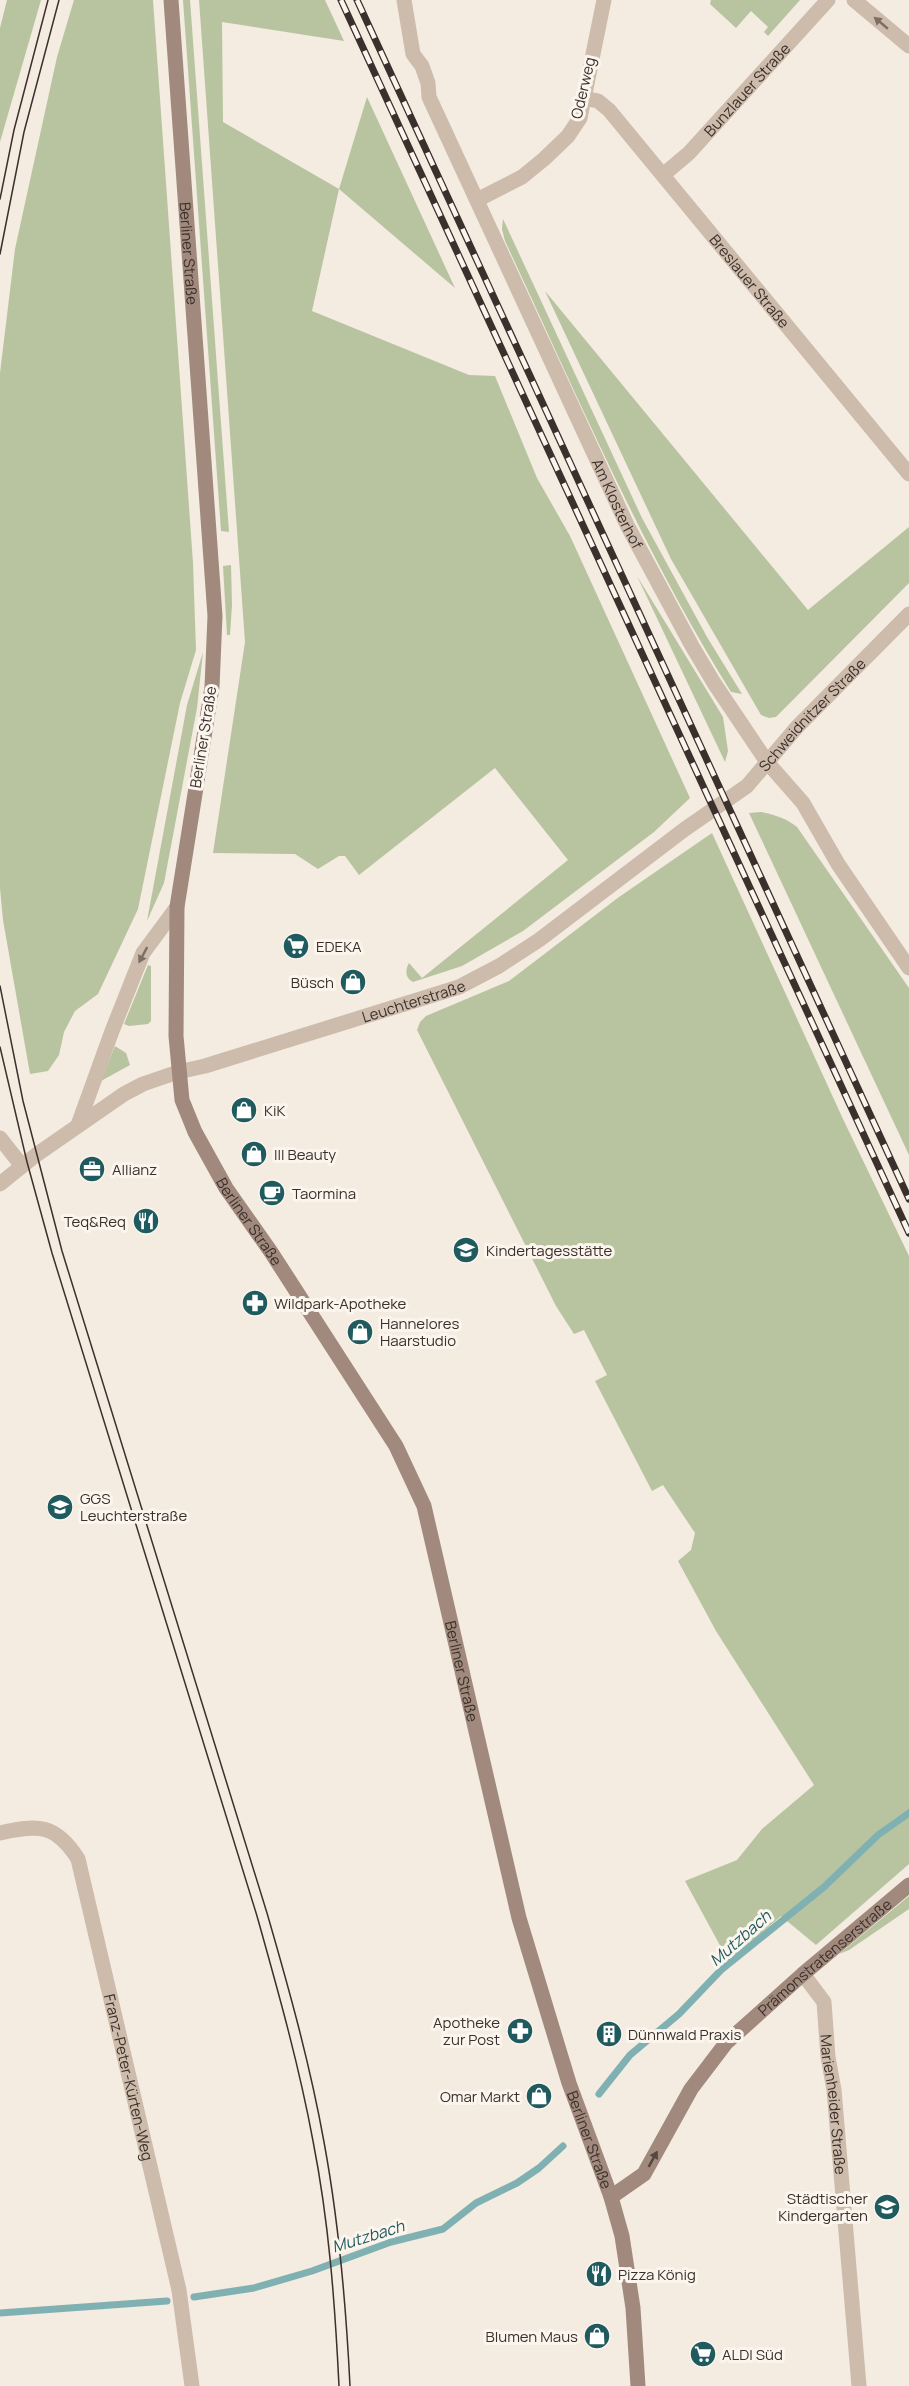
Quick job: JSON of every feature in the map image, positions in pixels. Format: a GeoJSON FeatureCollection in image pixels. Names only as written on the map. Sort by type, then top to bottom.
{"type":"FeatureCollection","features":[{"type":"Feature","properties":{"kind":"main road","name":"Berliner Straße"},"geometry":{"type":"LineString","coordinates":[[171,0],[214,616],[212,687],[177,907],[175,984],[178,1072],[182,1100],[211,1162],[396,1446],[424,1506],[519,1918],[569,2083],[611,2197],[621,2236],[633,2308],[638,2386]]}},
{"type":"Feature","properties":{"kind":"main road","name":"Prämonstratenserstraße"},"geometry":{"type":"LineString","coordinates":[[611,2197],[644,2174],[691,2089],[726,2043],[803,1974],[909,1885]]}},
{"type":"Feature","properties":{"kind":"street","name":"Am Klosterhof"},"geometry":{"type":"LineString","coordinates":[[404,0],[414,54],[422,66],[428,83],[429,97],[645,561],[692,646],[767,762],[803,803],[838,864],[909,968]]}},
{"type":"Feature","properties":{"kind":"street","name":"Oderweg"},"geometry":{"type":"LineString","coordinates":[[477,200],[522,177],[568,136],[580,118],[604,0]]}},
{"type":"Feature","properties":{"kind":"street","name":"Bunzlauer Straße"},"geometry":{"type":"LineString","coordinates":[[663,175],[689,153],[828,0]]}},
{"type":"Feature","properties":{"kind":"street"},"geometry":{"type":"LineString","coordinates":[[854,0],[909,45]]}},
{"type":"Feature","properties":{"kind":"street","name":"Breslauer Straße"},"geometry":{"type":"LineString","coordinates":[[584,98],[598,101],[609,110],[909,474]]}},
{"type":"Feature","properties":{"kind":"street","name":"Schweidnitzer Straße"},"geometry":{"type":"LineString","coordinates":[[713,810],[747,786],[797,727],[909,614]]}},
{"type":"Feature","properties":{"kind":"street","name":"Leuchterstraße"},"geometry":{"type":"LineString","coordinates":[[0,1185],[78,1125],[143,1084],[459,987],[499,966],[539,940],[713,810]]}},
{"type":"Feature","properties":{"kind":"street"},"geometry":{"type":"LineString","coordinates":[[78,1125],[143,953],[177,907]]}},
{"type":"Feature","properties":{"kind":"street"},"geometry":{"type":"LineString","coordinates":[[0,1138],[22,1166]]}},
{"type":"Feature","properties":{"kind":"street","name":"Franz-Peter-Kürten-Weg"},"geometry":{"type":"LineString","coordinates":[[0,1833],[36,1826],[54,1831],[68,1843],[78,1859],[179,2290],[192,2386]]}},
{"type":"Feature","properties":{"kind":"street","name":"Marienheider Straße"},"geometry":{"type":"LineString","coordinates":[[803,1974],[824,2002],[828,2058],[834,2090],[859,2386]]}},
{"type":"Feature","properties":{"kind":"green space"},"geometry":{"type":"Polygon","coordinates":[[[7,0],[41,0],[0,142],[0,28],[7,0]]]}},
{"type":"Feature","properties":{"kind":"green space"},"geometry":{"type":"Polygon","coordinates":[[[74,0],[153,0],[193,563],[196,650],[180,703],[138,909],[98,994],[75,1011],[64,1032],[59,1055],[48,1071],[30,1074],[3,920],[0,888],[0,373],[15,249],[57,57],[74,0]]]}},
{"type":"Feature","properties":{"kind":"green space"},"geometry":{"type":"Polygon","coordinates":[[[183,0],[190,0],[229,532],[221,531],[183,0]]]}},
{"type":"Feature","properties":{"kind":"green space"},"geometry":{"type":"Polygon","coordinates":[[[199,0],[325,0],[344,41],[222,22],[223,122],[339,189],[312,311],[469,375],[495,376],[537,478],[570,536],[690,798],[654,832],[523,931],[462,966],[413,982],[406,974],[409,963],[422,978],[568,860],[495,768],[359,875],[345,856],[339,856],[318,869],[295,854],[213,853],[245,642],[199,0]]]}},
{"type":"Feature","properties":{"kind":"green space"},"geometry":{"type":"Polygon","coordinates":[[[711,0],[800,0],[768,36],[764,32],[768,27],[751,11],[736,28],[710,4],[711,0]]]}},
{"type":"Feature","properties":{"kind":"green space"},"geometry":{"type":"Polygon","coordinates":[[[367,97],[455,288],[339,189],[367,97]]]}},
{"type":"Feature","properties":{"kind":"green space"},"geometry":{"type":"Polygon","coordinates":[[[503,219],[642,518],[707,637],[742,694],[731,692],[668,583],[639,527],[505,241],[502,229],[503,219]]]}},
{"type":"Feature","properties":{"kind":"green space"},"geometry":{"type":"Polygon","coordinates":[[[545,291],[808,610],[909,527],[909,583],[776,717],[769,718],[761,715],[671,559],[545,291]]]}},
{"type":"Feature","properties":{"kind":"green space"},"geometry":{"type":"Polygon","coordinates":[[[231,565],[232,605],[230,635],[227,635],[223,566],[231,565]]]}},
{"type":"Feature","properties":{"kind":"green space"},"geometry":{"type":"Polygon","coordinates":[[[637,576],[723,717],[728,751],[725,762],[637,576]]]}},
{"type":"Feature","properties":{"kind":"green space"},"geometry":{"type":"Polygon","coordinates":[[[203,652],[197,708],[164,883],[147,921],[187,705],[203,652]]]}},
{"type":"Feature","properties":{"kind":"green space"},"geometry":{"type":"Polygon","coordinates":[[[761,812],[780,817],[797,827],[909,988],[909,1155],[749,813],[761,812]]]}},
{"type":"Feature","properties":{"kind":"green space"},"geometry":{"type":"Polygon","coordinates":[[[712,833],[843,1119],[909,1256],[909,1864],[816,1945],[781,1916],[729,1962],[685,1881],[737,1860],[762,1829],[814,1785],[716,1631],[678,1561],[691,1550],[695,1533],[663,1485],[652,1491],[595,1381],[607,1375],[584,1330],[574,1334],[556,1306],[417,1030],[420,1022],[426,1016],[509,981],[619,897],[712,833]]]}},
{"type":"Feature","properties":{"kind":"green space"},"geometry":{"type":"Polygon","coordinates":[[[148,965],[151,966],[151,1021],[148,1024],[129,1026],[124,1024],[148,965]]]}},
{"type":"Feature","properties":{"kind":"green space"},"geometry":{"type":"Polygon","coordinates":[[[115,1046],[126,1053],[130,1065],[101,1081],[115,1046]]]}},
{"type":"Feature","properties":{"kind":"green space"},"geometry":{"type":"Polygon","coordinates":[[[909,1896],[909,1909],[849,1950],[839,1954],[909,1896]]]}},
{"type":"Feature","properties":{"kind":"waterway","name":"Mutzbach"},"geometry":{"type":"LineString","coordinates":[[599,2094],[630,2055],[679,2014],[721,1970],[824,1887],[878,1835],[909,1813]]}},
{"type":"Feature","properties":{"kind":"waterway","name":"Mutzbach"},"geometry":{"type":"LineString","coordinates":[[194,2297],[254,2288],[312,2271],[391,2242],[443,2229],[476,2203],[517,2183],[539,2168],[563,2146]]}},
{"type":"Feature","properties":{"kind":"waterway","name":"Mutzbach"},"geometry":{"type":"LineString","coordinates":[[0,2313],[167,2301]]}},
{"type":"Feature","properties":{"kind":"tram line"},"geometry":{"type":"LineString","coordinates":[[0,199],[14,130],[48,0]]}},
{"type":"Feature","properties":{"kind":"tram line"},"geometry":{"type":"LineString","coordinates":[[0,254],[24,132],[59,0]]}},
{"type":"Feature","properties":{"kind":"tram line"},"geometry":{"type":"LineString","coordinates":[[0,986],[23,1101],[62,1251],[267,1913],[298,2027],[318,2113],[334,2203],[344,2294],[350,2386]]}},
{"type":"Feature","properties":{"kind":"tram line"},"geometry":{"type":"LineString","coordinates":[[0,1047],[27,1162],[52,1253],[257,1916],[288,2028],[319,2171],[333,2294],[339,2386]]}},
{"type":"Feature","properties":{"kind":"railway"},"geometry":{"type":"LineString","coordinates":[[341,0],[909,1233]]}},
{"type":"Feature","properties":{"kind":"railway"},"geometry":{"type":"LineString","coordinates":[[357,0],[909,1199]]}},
{"type":"Feature","properties":{"kind":"place","name":"EDEKA"},"geometry":{"type":"Point","coordinates":[296,946]}},
{"type":"Feature","properties":{"kind":"place","name":"Büsch"},"geometry":{"type":"Point","coordinates":[353,982]}},
{"type":"Feature","properties":{"kind":"place","name":"KiK"},"geometry":{"type":"Point","coordinates":[244,1110]}},
{"type":"Feature","properties":{"kind":"place","name":"III Beauty"},"geometry":{"type":"Point","coordinates":[254,1154]}},
{"type":"Feature","properties":{"kind":"place","name":"Allianz"},"geometry":{"type":"Point","coordinates":[92,1169]}},
{"type":"Feature","properties":{"kind":"place","name":"Taormina"},"geometry":{"type":"Point","coordinates":[272,1193]}},
{"type":"Feature","properties":{"kind":"place","name":"Teq&Req"},"geometry":{"type":"Point","coordinates":[146,1221]}},
{"type":"Feature","properties":{"kind":"place","name":"Kindertagesstätte"},"geometry":{"type":"Point","coordinates":[466,1250]}},
{"type":"Feature","properties":{"kind":"place","name":"Wildpark-Apotheke"},"geometry":{"type":"Point","coordinates":[255,1303]}},
{"type":"Feature","properties":{"kind":"place","name":"Hannelores Haarstudio"},"geometry":{"type":"Point","coordinates":[360,1332]}},
{"type":"Feature","properties":{"kind":"place","name":"GGS Leuchterstraße"},"geometry":{"type":"Point","coordinates":[60,1507]}},
{"type":"Feature","properties":{"kind":"place","name":"Apotheke zur Post"},"geometry":{"type":"Point","coordinates":[520,2031]}},
{"type":"Feature","properties":{"kind":"place","name":"Dünnwald Praxis"},"geometry":{"type":"Point","coordinates":[609,2034]}},
{"type":"Feature","properties":{"kind":"place","name":"Omar Markt"},"geometry":{"type":"Point","coordinates":[539,2096]}},
{"type":"Feature","properties":{"kind":"place","name":"Städtischer Kindergarten"},"geometry":{"type":"Point","coordinates":[887,2207]}},
{"type":"Feature","properties":{"kind":"place","name":"Pizza König"},"geometry":{"type":"Point","coordinates":[599,2274]}},
{"type":"Feature","properties":{"kind":"place","name":"Blumen Maus"},"geometry":{"type":"Point","coordinates":[597,2336]}},
{"type":"Feature","properties":{"kind":"place","name":"ALDI Süd"},"geometry":{"type":"Point","coordinates":[703,2354]}}]}
